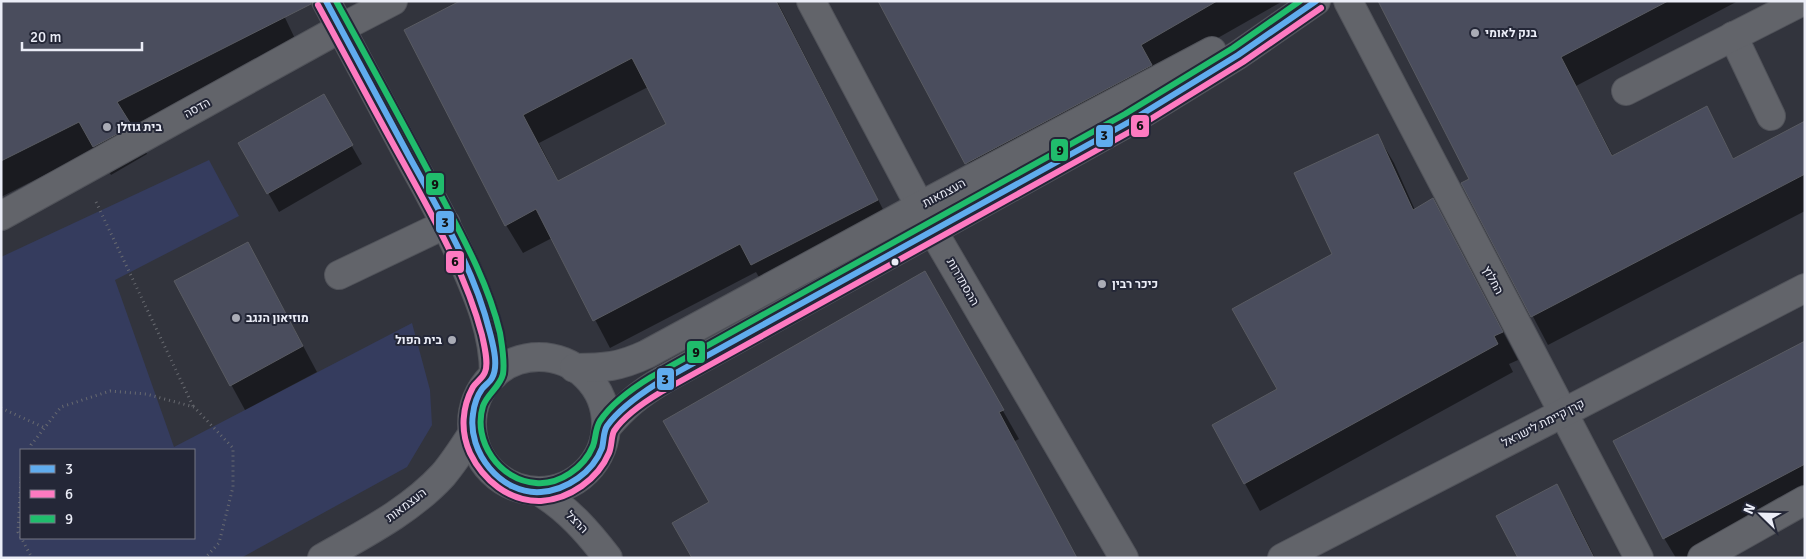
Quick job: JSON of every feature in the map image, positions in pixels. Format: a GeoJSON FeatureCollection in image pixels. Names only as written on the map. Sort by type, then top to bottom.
{"type":"FeatureCollection","features":[{"type":"Feature","properties":{"kind":"street"},"geometry":{"type":"LineString","coordinates":[[326,1],[446,224],[486,314],[494,358],[494,375]]}},
{"type":"Feature","properties":{"kind":"street","name":"הדסה"},"geometry":{"type":"LineString","coordinates":[[1,216],[392,1]]}},
{"type":"Feature","properties":{"kind":"street","name":"ההסתדרות"},"geometry":{"type":"LineString","coordinates":[[811,1],[934,231],[1124,558]]}},
{"type":"Feature","properties":{"kind":"street","name":"העצמאות"},"geometry":{"type":"LineString","coordinates":[[574,368],[608,368],[624,364],[647,354],[920,206],[1309,1]]}},
{"type":"Feature","properties":{"kind":"street"},"geometry":{"type":"LineString","coordinates":[[606,428],[640,394],[663,380],[1129,122],[1238,55],[1316,1]]}},
{"type":"Feature","properties":{"kind":"street","name":"החלוץ"},"geometry":{"type":"LineString","coordinates":[[1348,1],[1639,558]]}},
{"type":"Feature","properties":{"kind":"street"},"geometry":{"type":"LineString","coordinates":[[1626,91],[1803,1]]}},
{"type":"Feature","properties":{"kind":"street"},"geometry":{"type":"LineString","coordinates":[[1733,36],[1771,116]]}},
{"type":"Feature","properties":{"kind":"street"},"geometry":{"type":"LineString","coordinates":[[339,275],[446,224]]}},
{"type":"Feature","properties":{"kind":"street","name":"קרן קיימת לישראל"},"geometry":{"type":"LineString","coordinates":[[1282,558],[1805,288]]}},
{"type":"Feature","properties":{"kind":"street"},"geometry":{"type":"LineString","coordinates":[[541,357],[559,360],[574,368],[588,379],[598,393],[605,410],[606,428],[602,448],[592,465],[578,479],[560,488],[540,492],[521,489],[504,482],[489,469],[478,452],[472,434],[473,412],[480,392],[494,375],[508,365],[524,359],[541,357]]}},
{"type":"Feature","properties":{"kind":"street","name":"העצמאות"},"geometry":{"type":"LineString","coordinates":[[322,558],[375,528],[417,499],[442,475],[458,456],[472,434]]}},
{"type":"Feature","properties":{"kind":"street","name":"הרצל"},"geometry":{"type":"LineString","coordinates":[[540,492],[570,514],[591,536],[608,558]]}},
{"type":"Feature","properties":{"kind":"street"},"geometry":{"type":"LineString","coordinates":[[1702,558],[1805,500]]}},
{"type":"Feature","properties":{"kind":"path"},"geometry":{"type":"LineString","coordinates":[[82,172],[194,407],[232,448],[233,487],[219,543],[205,558]]}},
{"type":"Feature","properties":{"kind":"path"},"geometry":{"type":"LineString","coordinates":[[30,449],[31,445],[61,407],[110,391],[146,394],[194,407]]}},
{"type":"Feature","properties":{"kind":"path"},"geometry":{"type":"LineString","coordinates":[[1,408],[45,428]]}},
{"type":"Feature","properties":{"kind":"path"},"geometry":{"type":"LineString","coordinates":[[20,495],[18,532],[20,536]]}},
{"type":"Feature","properties":{"kind":"path"},"geometry":{"type":"LineString","coordinates":[[22,539],[32,558]]}},
{"type":"Feature","properties":{"kind":"shaded area"},"geometry":{"type":"Polygon","coordinates":[[[209,160],[239,216],[115,280],[174,447],[412,323],[430,390],[432,425],[407,467],[241,558],[1,558],[1,257],[209,160]]]}},
{"type":"Feature","properties":{"kind":"building"},"geometry":{"type":"Polygon","coordinates":[[[1,1],[310,1],[311,4],[117,102],[132,126],[93,147],[79,122],[1,161],[1,1]]]}},
{"type":"Feature","properties":{"kind":"building"},"geometry":{"type":"Polygon","coordinates":[[[460,1],[776,1],[878,200],[751,265],[740,244],[593,321],[536,209],[505,226],[404,30],[460,1]],[[632,58],[523,115],[558,181],[666,124],[632,58]]]}},
{"type":"Feature","properties":{"kind":"building"},"geometry":{"type":"Polygon","coordinates":[[[878,1],[1217,1],[1141,45],[1152,65],[965,164],[878,1]]]}},
{"type":"Feature","properties":{"kind":"building"},"geometry":{"type":"Polygon","coordinates":[[[1378,1],[1668,1],[1561,57],[1612,156],[1707,106],[1733,159],[1805,121],[1805,174],[1531,317],[1461,183],[1469,179],[1378,1]]]}},
{"type":"Feature","properties":{"kind":"building"},"geometry":{"type":"Polygon","coordinates":[[[324,94],[353,145],[267,194],[238,143],[324,94]]]}},
{"type":"Feature","properties":{"kind":"building"},"geometry":{"type":"Polygon","coordinates":[[[1378,134],[1413,210],[1433,198],[1503,332],[1494,336],[1498,344],[1244,484],[1212,425],[1277,389],[1232,309],[1332,254],[1294,173],[1378,134]]]}},
{"type":"Feature","properties":{"kind":"building"},"geometry":{"type":"Polygon","coordinates":[[[248,242],[303,346],[230,386],[174,281],[248,242]]]}},
{"type":"Feature","properties":{"kind":"building"},"geometry":{"type":"Polygon","coordinates":[[[925,271],[1004,410],[999,412],[1077,558],[692,558],[672,523],[709,502],[663,421],[925,271]]]}},
{"type":"Feature","properties":{"kind":"building"},"geometry":{"type":"Polygon","coordinates":[[[1805,341],[1805,464],[1663,539],[1613,441],[1805,341]]]}},
{"type":"Feature","properties":{"kind":"building"},"geometry":{"type":"Polygon","coordinates":[[[1557,484],[1594,558],[1518,558],[1496,516],[1557,484]]]}},
{"type":"Feature","properties":{"kind":"transit line","name":"3"},"geometry":{"type":"LineString","coordinates":[[326,1],[456,243],[484,310],[493,343],[495,368],[492,378],[480,392],[473,411],[475,443],[481,456],[500,479],[526,491],[541,492],[560,488],[586,472],[598,457],[606,428],[612,420],[630,403],[656,384],[1129,122],[1238,55],[1316,1]]}},
{"type":"Feature","properties":{"kind":"transit line","name":"9"},"geometry":{"type":"LineString","coordinates":[[336,1],[464,241],[481,277],[495,314],[502,343],[504,369],[499,383],[483,406],[481,419],[485,445],[492,457],[511,475],[523,481],[536,483],[545,483],[562,478],[577,468],[589,454],[593,446],[598,424],[605,414],[623,396],[644,381],[1125,114],[1233,48],[1300,1]]}},
{"type":"Feature","properties":{"kind":"transit line","name":"6"},"geometry":{"type":"LineString","coordinates":[[318,5],[437,225],[458,268],[475,312],[486,354],[486,368],[484,374],[474,385],[466,403],[464,428],[470,453],[482,472],[498,488],[518,498],[541,501],[572,492],[590,479],[604,462],[610,450],[613,433],[618,425],[655,396],[1133,130],[1243,62],[1321,8]]}},
{"type":"Feature","properties":{"kind":"place","name":"בנק לאומי"},"geometry":{"type":"Point","coordinates":[1475,33]}},
{"type":"Feature","properties":{"kind":"place","name":"בית גוזלן"},"geometry":{"type":"Point","coordinates":[107,127]}},
{"type":"Feature","properties":{"kind":"place","name":"כיכר רבין"},"geometry":{"type":"Point","coordinates":[1102,284]}},
{"type":"Feature","properties":{"kind":"place","name":"מוזיאון הנגב"},"geometry":{"type":"Point","coordinates":[236,318]}},
{"type":"Feature","properties":{"kind":"place","name":"בית הפול"},"geometry":{"type":"Point","coordinates":[452,340]}}]}
